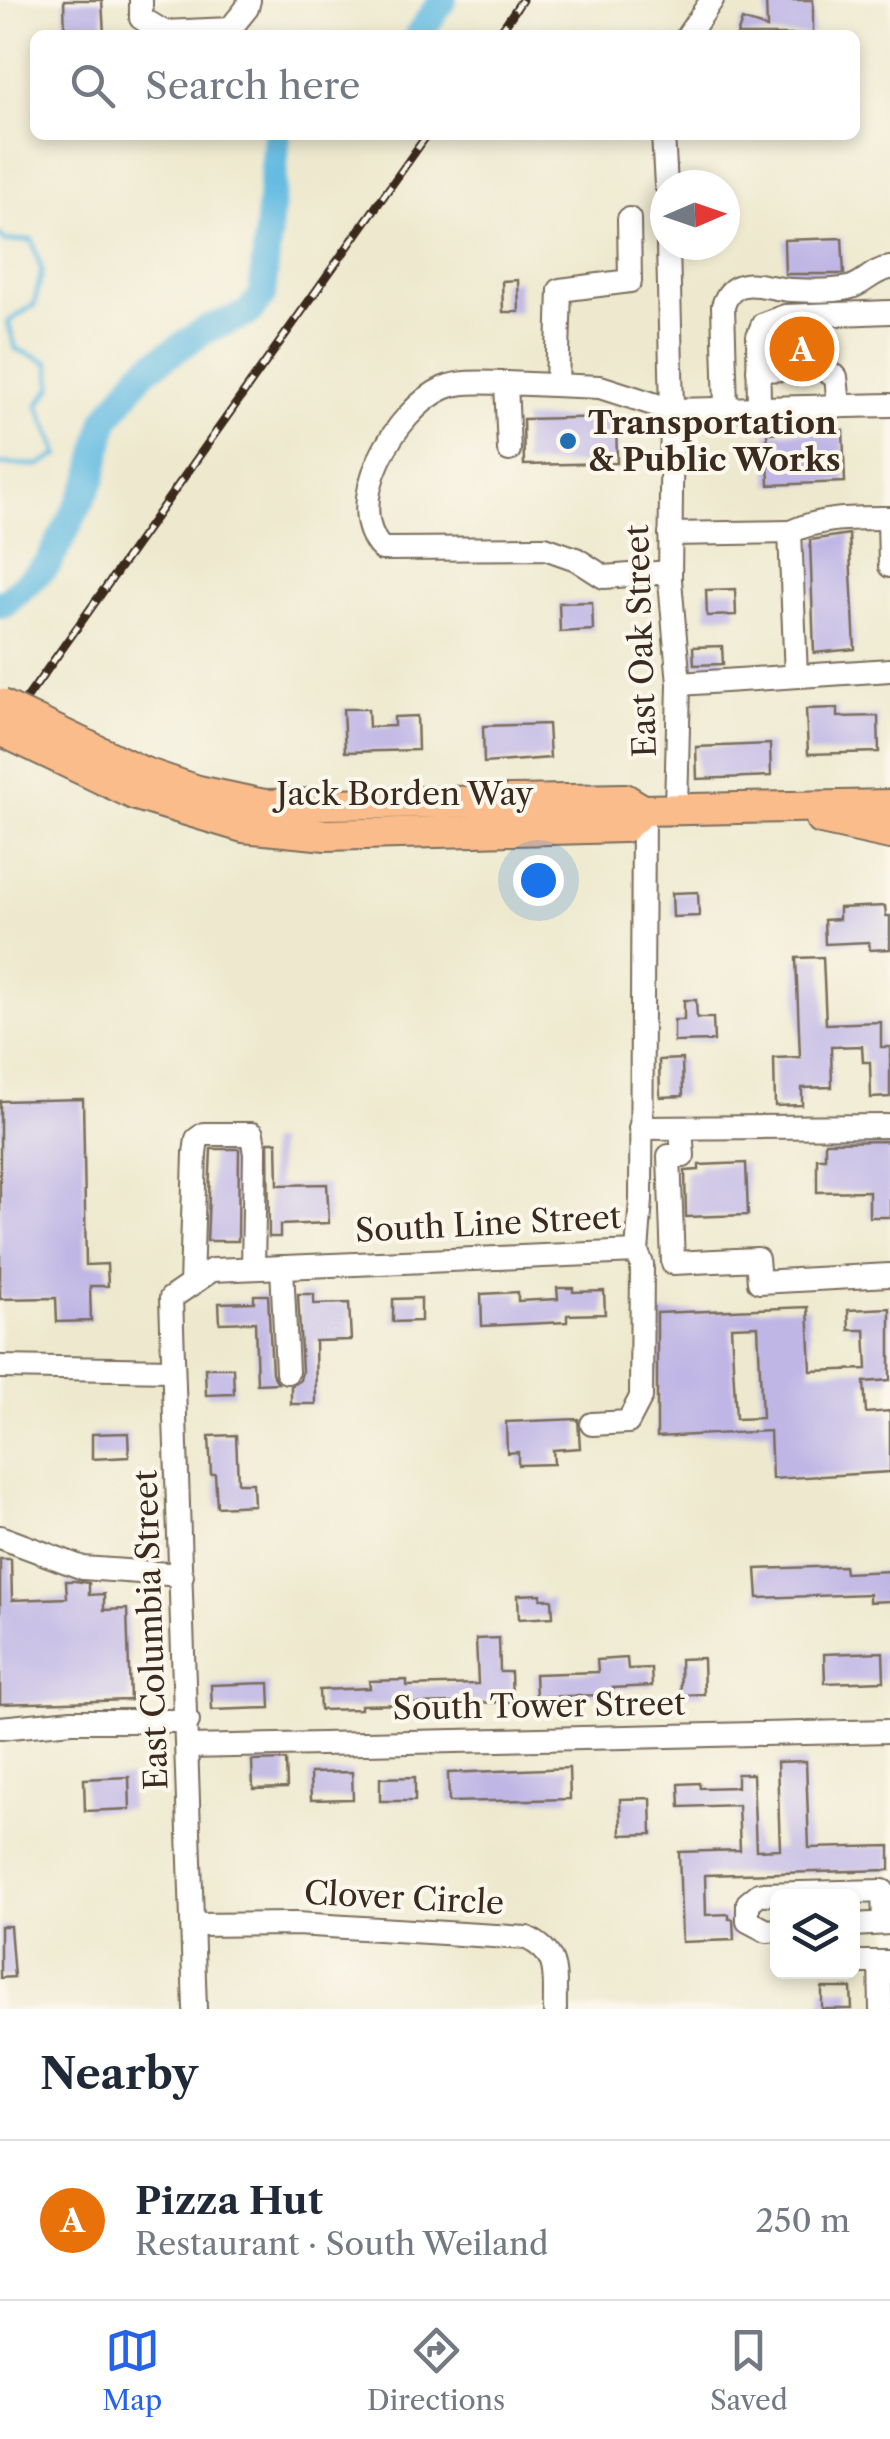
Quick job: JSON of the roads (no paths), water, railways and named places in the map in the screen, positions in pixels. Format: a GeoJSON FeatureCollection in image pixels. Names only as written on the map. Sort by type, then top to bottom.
{"type":"FeatureCollection","features":[{"type":"Feature","properties":{"kind":"main road","name":"Jack Borden Way"},"geometry":{"type":"LineString","coordinates":[[0,704],[139,784]]}},
{"type":"Feature","properties":{"kind":"main road","name":"Jack Borden Way"},"geometry":{"type":"LineString","coordinates":[[0,730],[139,784],[198,791],[264,806],[625,799],[643,810],[890,805]]}},
{"type":"Feature","properties":{"kind":"main road"},"geometry":{"type":"LineString","coordinates":[[774,809],[890,834]]}},
{"type":"Feature","properties":{"kind":"street"},"geometry":{"type":"LineString","coordinates":[[141,0],[141,18],[161,30]]}},
{"type":"Feature","properties":{"kind":"street"},"geometry":{"type":"LineString","coordinates":[[208,30],[230,29],[249,0]]}},
{"type":"Feature","properties":{"kind":"street"},"geometry":{"type":"LineString","coordinates":[[691,30],[712,0]]}},
{"type":"Feature","properties":{"kind":"street"},"geometry":{"type":"LineString","coordinates":[[664,140],[665,170]]}},
{"type":"Feature","properties":{"kind":"street"},"geometry":{"type":"LineString","coordinates":[[557,383],[560,290],[630,281],[629,219]]}},
{"type":"Feature","properties":{"kind":"street","name":"East Oak Street"},"geometry":{"type":"LineString","coordinates":[[668,260],[670,572],[680,684],[676,810]]}},
{"type":"Feature","properties":{"kind":"street"},"geometry":{"type":"LineString","coordinates":[[726,407],[726,298],[744,284],[767,284],[788,290],[844,290],[857,286],[868,275],[890,268]]}},
{"type":"Feature","properties":{"kind":"street"},"geometry":{"type":"LineString","coordinates":[[759,407],[758,336],[763,324],[773,319],[890,312]]}},
{"type":"Feature","properties":{"kind":"street"},"geometry":{"type":"LineString","coordinates":[[758,370],[820,368],[830,372],[836,377],[839,405]]}},
{"type":"Feature","properties":{"kind":"street"},"geometry":{"type":"LineString","coordinates":[[506,383],[509,450]]}},
{"type":"Feature","properties":{"kind":"street"},"geometry":{"type":"LineString","coordinates":[[670,572],[604,577],[576,559],[545,548],[382,548],[371,537],[365,518],[380,453],[424,400],[448,386],[557,383],[600,387],[672,410],[890,405]]}},
{"type":"Feature","properties":{"kind":"street"},"geometry":{"type":"LineString","coordinates":[[670,534],[790,532],[812,522],[890,518],[890,566]]}},
{"type":"Feature","properties":{"kind":"street"},"geometry":{"type":"LineString","coordinates":[[790,532],[796,676]]}},
{"type":"Feature","properties":{"kind":"street"},"geometry":{"type":"LineString","coordinates":[[680,684],[890,670]]}},
{"type":"Feature","properties":{"kind":"street"},"geometry":{"type":"LineString","coordinates":[[643,810],[640,1128],[890,1126]]}},
{"type":"Feature","properties":{"kind":"street","name":"South Line Street"},"geometry":{"type":"LineString","coordinates":[[212,1270],[638,1252],[640,1128]]}},
{"type":"Feature","properties":{"kind":"street"},"geometry":{"type":"LineString","coordinates":[[681,1128],[683,1156],[669,1156],[673,1263],[757,1259],[759,1282],[890,1274]]}},
{"type":"Feature","properties":{"kind":"street"},"geometry":{"type":"LineString","coordinates":[[191,1285],[194,1153],[197,1140],[204,1134],[252,1134],[253,1268]]}},
{"type":"Feature","properties":{"kind":"street"},"geometry":{"type":"LineString","coordinates":[[592,1424],[628,1422],[641,1397],[642,1264],[638,1252]]}},
{"type":"Feature","properties":{"kind":"street"},"geometry":{"type":"LineString","coordinates":[[282,1267],[287,1372]]}},
{"type":"Feature","properties":{"kind":"street","name":"East Columbia Street"},"geometry":{"type":"LineString","coordinates":[[195,2009],[171,1298],[212,1270]]}},
{"type":"Feature","properties":{"kind":"street"},"geometry":{"type":"LineString","coordinates":[[0,1367],[173,1370]]}},
{"type":"Feature","properties":{"kind":"street"},"geometry":{"type":"LineString","coordinates":[[0,1537],[83,1568],[182,1575]]}},
{"type":"Feature","properties":{"kind":"street"},"geometry":{"type":"LineString","coordinates":[[0,1728],[72,1721],[188,1721]]}},
{"type":"Feature","properties":{"kind":"street","name":"South Tower Street"},"geometry":{"type":"LineString","coordinates":[[188,1746],[890,1730]]}},
{"type":"Feature","properties":{"kind":"street"},"geometry":{"type":"LineString","coordinates":[[860,1892],[882,1891],[887,1923],[860,1925]]}},
{"type":"Feature","properties":{"kind":"street"},"geometry":{"type":"LineString","coordinates":[[770,1894],[759,1894],[748,1903],[748,1921],[770,1931]]}},
{"type":"Feature","properties":{"kind":"street","name":"Clover Circle"},"geometry":{"type":"LineString","coordinates":[[193,1924],[296,1924],[527,1938],[544,1946],[552,1956],[555,2009]]}},
{"type":"Feature","properties":{"kind":"street"},"geometry":{"type":"LineString","coordinates":[[881,2009],[885,1962]]}},
{"type":"Feature","properties":{"kind":"waterway"},"geometry":{"type":"LineString","coordinates":[[422,30],[443,0]]}},
{"type":"Feature","properties":{"kind":"waterway"},"geometry":{"type":"LineString","coordinates":[[0,604],[48,564],[92,479],[106,420],[142,372],[207,329],[247,314],[262,296],[277,140]]}},
{"type":"Feature","properties":{"kind":"waterway"},"geometry":{"type":"LineString","coordinates":[[0,235],[5,241],[32,240],[42,271],[34,305],[8,322],[16,349],[49,363],[52,387],[38,405],[59,455],[39,465],[0,464]]}},
{"type":"Feature","properties":{"kind":"railway"},"geometry":{"type":"LineString","coordinates":[[501,30],[522,0]]}},
{"type":"Feature","properties":{"kind":"railway"},"geometry":{"type":"LineString","coordinates":[[0,736],[423,140]]}},
{"type":"Feature","properties":{"kind":"place","name":"Pizza Hut"},"geometry":{"type":"Point","coordinates":[802,349]}},
{"type":"Feature","properties":{"kind":"place","name":"Transportation & Public Works"},"geometry":{"type":"Point","coordinates":[568,441]}}]}
